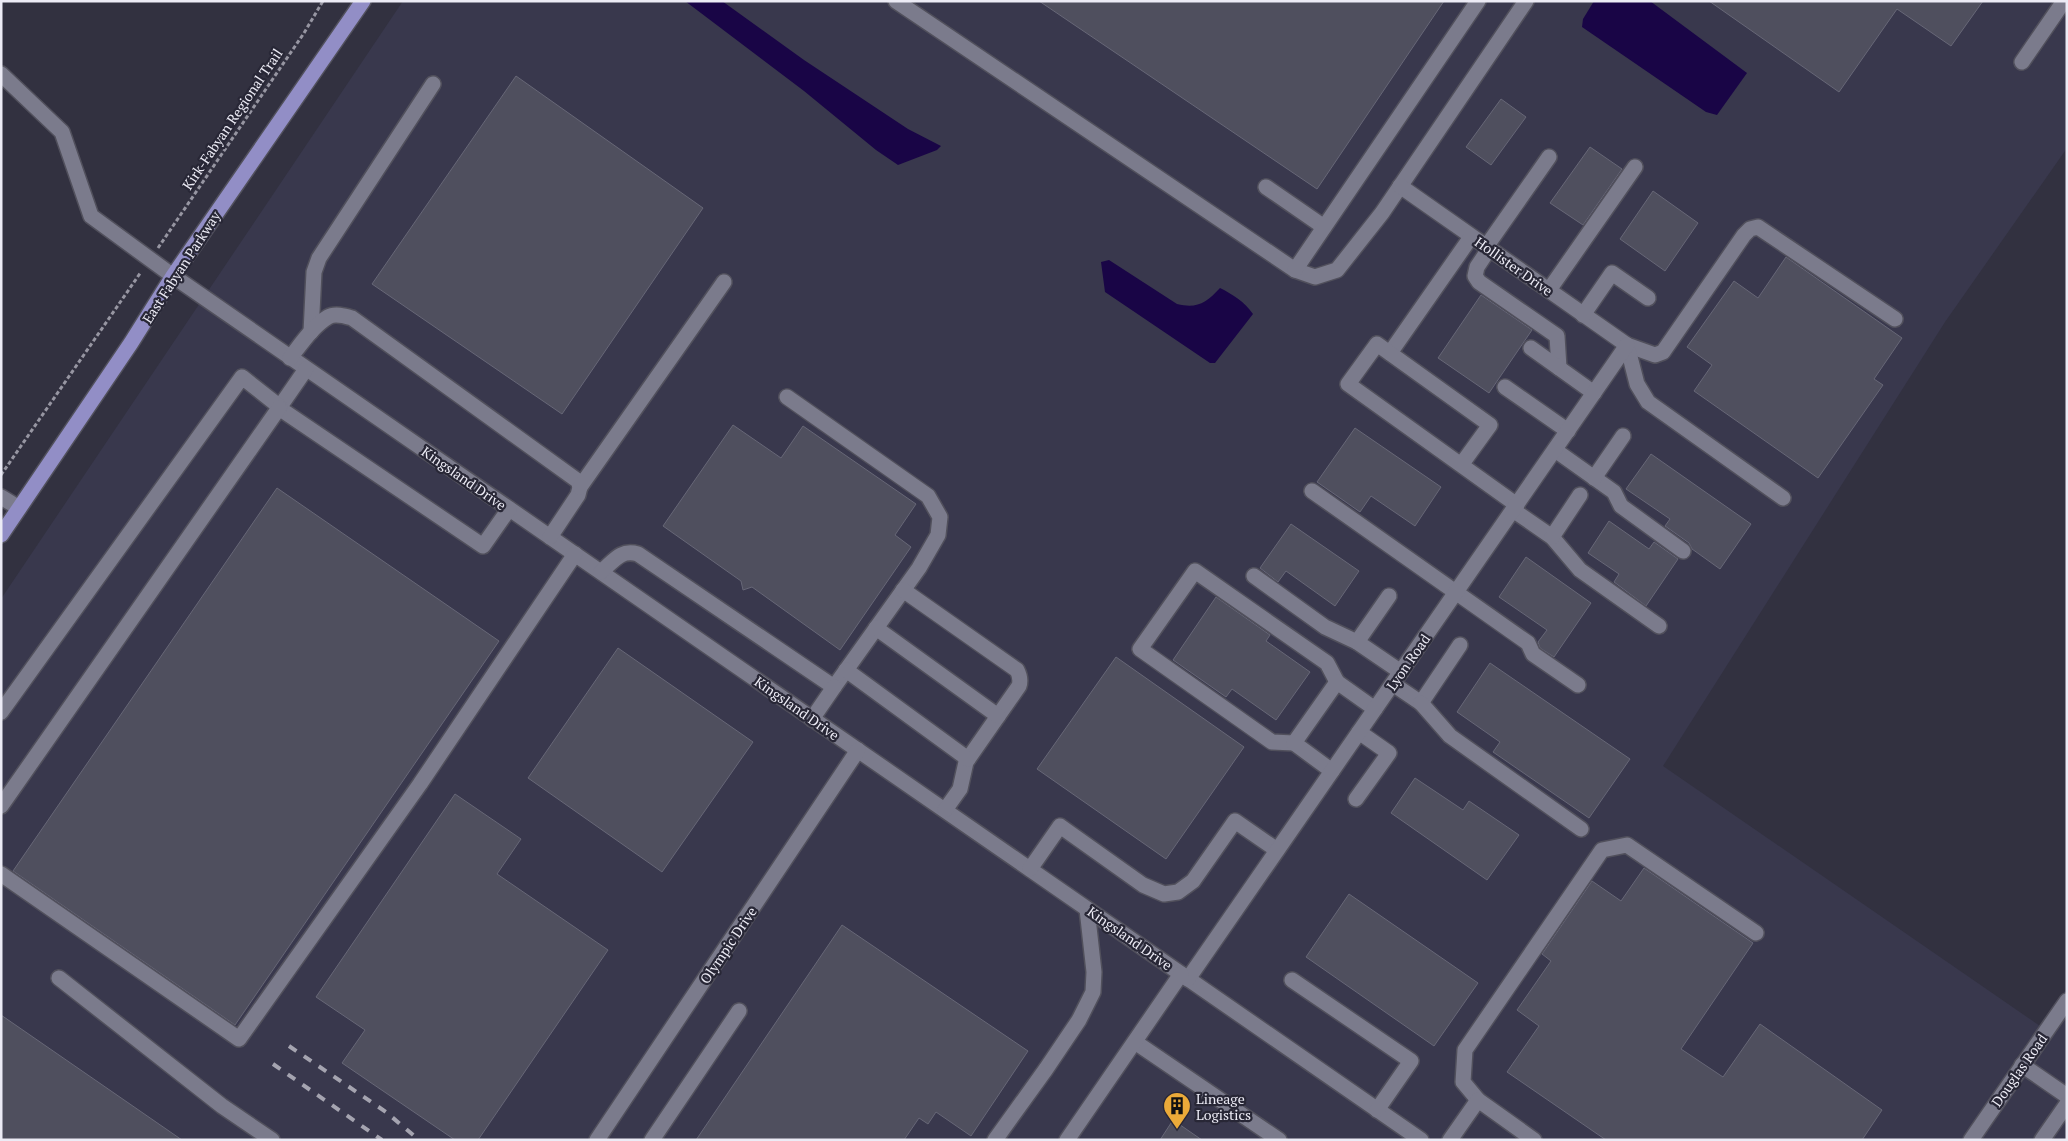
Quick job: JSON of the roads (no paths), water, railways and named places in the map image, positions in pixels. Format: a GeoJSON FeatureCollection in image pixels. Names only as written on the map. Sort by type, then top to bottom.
{"type":"FeatureCollection","features":[{"type":"Feature","properties":{"kind":"main road","name":"East Fabyan Parkway"},"geometry":{"type":"LineString","coordinates":[[1,535],[131,343],[173,276],[363,1]]}},
{"type":"Feature","properties":{"kind":"street"},"geometry":{"type":"LineString","coordinates":[[896,1],[1295,270],[1315,277],[1337,270],[1400,186],[1526,1]]}},
{"type":"Feature","properties":{"kind":"street"},"geometry":{"type":"LineString","coordinates":[[1295,270],[1478,1]]}},
{"type":"Feature","properties":{"kind":"street"},"geometry":{"type":"LineString","coordinates":[[2022,62],[2064,1]]}},
{"type":"Feature","properties":{"kind":"street","name":"Kingsland Drive"},"geometry":{"type":"LineString","coordinates":[[1,74],[62,132],[91,216],[290,358],[1421,1140]]}},
{"type":"Feature","properties":{"kind":"street"},"geometry":{"type":"LineString","coordinates":[[312,332],[314,272],[319,258],[433,84]]}},
{"type":"Feature","properties":{"kind":"street"},"geometry":{"type":"LineString","coordinates":[[1549,157],[1488,248],[1477,267],[1475,276],[1479,282],[1557,336],[1559,368]]}},
{"type":"Feature","properties":{"kind":"street"},"geometry":{"type":"LineString","coordinates":[[1549,290],[1635,167]]}},
{"type":"Feature","properties":{"kind":"street","name":"Hollister Drive"},"geometry":{"type":"LineString","coordinates":[[1400,186],[1627,345],[1655,355],[1663,352],[1744,235],[1750,229],[1758,227],[1895,319]]}},
{"type":"Feature","properties":{"kind":"street"},"geometry":{"type":"LineString","coordinates":[[1266,187],[1324,227]]}},
{"type":"Feature","properties":{"kind":"street"},"geometry":{"type":"LineString","coordinates":[[1390,353],[1472,237]]}},
{"type":"Feature","properties":{"kind":"street"},"geometry":{"type":"LineString","coordinates":[[1583,314],[1612,273],[1648,298]]}},
{"type":"Feature","properties":{"kind":"street"},"geometry":{"type":"LineString","coordinates":[[550,537],[578,495],[580,487],[724,282]]}},
{"type":"Feature","properties":{"kind":"street"},"geometry":{"type":"LineString","coordinates":[[290,358],[312,332],[330,316],[342,315],[352,318],[571,474],[578,481],[580,487]]}},
{"type":"Feature","properties":{"kind":"street"},"geometry":{"type":"LineString","coordinates":[[1461,465],[1490,425],[1377,344],[1348,384],[1461,465],[1552,537],[1580,570],[1659,626]]}},
{"type":"Feature","properties":{"kind":"street"},"geometry":{"type":"LineString","coordinates":[[1627,345],[1636,384],[1648,402],[1783,498]]}},
{"type":"Feature","properties":{"kind":"street","name":"Lyon Road"},"geometry":{"type":"LineString","coordinates":[[1067,1140],[1134,1042],[1277,850],[1627,345]]}},
{"type":"Feature","properties":{"kind":"street"},"geometry":{"type":"LineString","coordinates":[[1531,348],[1594,393]]}},
{"type":"Feature","properties":{"kind":"street"},"geometry":{"type":"LineString","coordinates":[[1,806],[306,369]]}},
{"type":"Feature","properties":{"kind":"street"},"geometry":{"type":"LineString","coordinates":[[1,712],[242,377],[279,408],[483,546],[509,509]]}},
{"type":"Feature","properties":{"kind":"street"},"geometry":{"type":"LineString","coordinates":[[1505,387],[1568,431]]}},
{"type":"Feature","properties":{"kind":"street"},"geometry":{"type":"LineString","coordinates":[[787,397],[928,496],[940,517],[938,535],[919,568],[812,719]]}},
{"type":"Feature","properties":{"kind":"street"},"geometry":{"type":"LineString","coordinates":[[1594,478],[1623,436]]}},
{"type":"Feature","properties":{"kind":"street"},"geometry":{"type":"LineString","coordinates":[[1555,450],[1614,492],[1620,506],[1683,551]]}},
{"type":"Feature","properties":{"kind":"street"},"geometry":{"type":"LineString","coordinates":[[1312,491],[1528,643],[1533,654],[1578,685]]}},
{"type":"Feature","properties":{"kind":"street"},"geometry":{"type":"LineString","coordinates":[[1552,537],[1580,495]]}},
{"type":"Feature","properties":{"kind":"street"},"geometry":{"type":"LineString","coordinates":[[1,497],[19,508]]}},
{"type":"Feature","properties":{"kind":"street"},"geometry":{"type":"LineString","coordinates":[[601,572],[624,553],[638,554],[834,687]]}},
{"type":"Feature","properties":{"kind":"street"},"geometry":{"type":"LineString","coordinates":[[1,874],[240,1039],[420,784],[575,554]]}},
{"type":"Feature","properties":{"kind":"street"},"geometry":{"type":"LineString","coordinates":[[1332,771],[1294,743],[1272,742],[1140,649],[1195,571],[1327,663],[1337,682],[1375,709]]}},
{"type":"Feature","properties":{"kind":"street"},"geometry":{"type":"LineString","coordinates":[[1254,576],[1325,627],[1357,642],[1397,678],[1450,736],[1581,829]]}},
{"type":"Feature","properties":{"kind":"street"},"geometry":{"type":"LineString","coordinates":[[903,590],[1017,670],[1021,681],[968,759],[960,789],[945,810]]}},
{"type":"Feature","properties":{"kind":"street"},"geometry":{"type":"LineString","coordinates":[[1357,642],[1389,596]]}},
{"type":"Feature","properties":{"kind":"street"},"geometry":{"type":"LineString","coordinates":[[876,628],[998,716]]}},
{"type":"Feature","properties":{"kind":"street"},"geometry":{"type":"LineString","coordinates":[[1421,703],[1460,645]]}},
{"type":"Feature","properties":{"kind":"street"},"geometry":{"type":"LineString","coordinates":[[846,670],[968,759]]}},
{"type":"Feature","properties":{"kind":"street"},"geometry":{"type":"LineString","coordinates":[[1294,743],[1337,682]]}},
{"type":"Feature","properties":{"kind":"street"},"geometry":{"type":"LineString","coordinates":[[1356,799],[1389,753],[1359,732]]}},
{"type":"Feature","properties":{"kind":"street","name":"Olympic Drive"},"geometry":{"type":"LineString","coordinates":[[597,1140],[858,750]]}},
{"type":"Feature","properties":{"kind":"street"},"geometry":{"type":"LineString","coordinates":[[1030,869],[1060,826],[1142,886],[1164,894],[1178,892],[1193,880],[1235,821],[1277,850]]}},
{"type":"Feature","properties":{"kind":"street"},"geometry":{"type":"LineString","coordinates":[[1534,1140],[1478,1100],[1462,1082],[1465,1050],[1602,850],[1627,845],[1756,933]]}},
{"type":"Feature","properties":{"kind":"street"},"geometry":{"type":"LineString","coordinates":[[996,1140],[1074,1028],[1092,992],[1094,972],[1088,909]]}},
{"type":"Feature","properties":{"kind":"street"},"geometry":{"type":"LineString","coordinates":[[59,978],[222,1106],[272,1140]]}},
{"type":"Feature","properties":{"kind":"street"},"geometry":{"type":"LineString","coordinates":[[1292,980],[1411,1061],[1377,1110]]}},
{"type":"Feature","properties":{"kind":"street","name":"Douglas Road"},"geometry":{"type":"LineString","coordinates":[[1971,1140],[2067,1001]]}},
{"type":"Feature","properties":{"kind":"street"},"geometry":{"type":"LineString","coordinates":[[652,1140],[739,1011]]}},
{"type":"Feature","properties":{"kind":"street"},"geometry":{"type":"LineString","coordinates":[[1134,1042],[1279,1140]]}},
{"type":"Feature","properties":{"kind":"street"},"geometry":{"type":"LineString","coordinates":[[2022,1066],[2067,1096]]}},
{"type":"Feature","properties":{"kind":"street"},"geometry":{"type":"LineString","coordinates":[[1450,1140],[1478,1100]]}},
{"type":"Feature","properties":{"kind":"street"},"geometry":{"type":"LineString","coordinates":[[2042,1140],[2067,1104]]}},
{"type":"Feature","properties":{"kind":"railway"},"geometry":{"type":"LineString","coordinates":[[289,1046],[386,1112],[419,1140]]}},
{"type":"Feature","properties":{"kind":"railway"},"geometry":{"type":"LineString","coordinates":[[273,1064],[382,1140]]}},
{"type":"Feature","properties":{"kind":"place","name":"Lineage Logistics"},"geometry":{"type":"Point","coordinates":[1177,1130]}}]}
